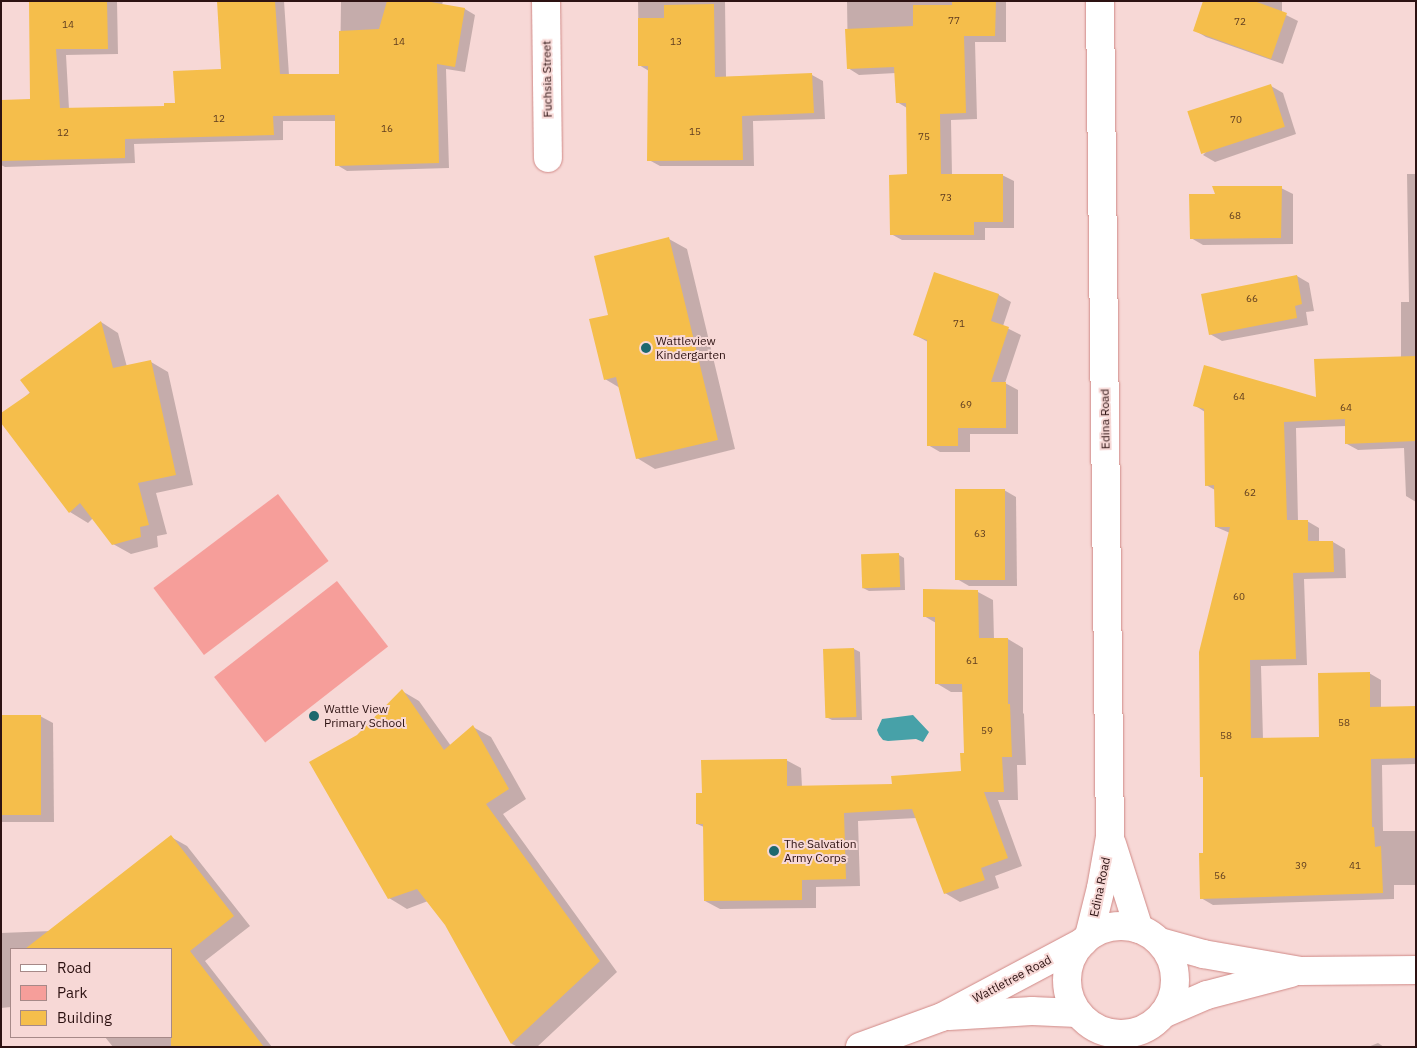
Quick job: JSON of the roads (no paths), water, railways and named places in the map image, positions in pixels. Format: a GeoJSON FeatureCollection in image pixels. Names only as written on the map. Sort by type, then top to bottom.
{"type":"FeatureCollection","features":[{"type":"Feature","properties":{"kind":"street","name":"Fuchsia Street"},"geometry":{"type":"LineString","coordinates":[[546,1],[548,158]]}},
{"type":"Feature","properties":{"kind":"street","name":"Edina Road"},"geometry":{"type":"LineString","coordinates":[[1086,939],[1101,888],[1110,837],[1100,1]]}},
{"type":"Feature","properties":{"kind":"street","name":"Edina Road"},"geometry":{"type":"LineString","coordinates":[[1110,837],[1149,936]]}},
{"type":"Feature","properties":{"kind":"street"},"geometry":{"type":"LineString","coordinates":[[1103,1047],[1070,999],[1066,984],[1073,954],[1086,939],[1113,926],[1126,926],[1149,936],[1203,954],[1300,971],[1416,970]]}},
{"type":"Feature","properties":{"kind":"street"},"geometry":{"type":"LineString","coordinates":[[1149,936],[1168,955],[1174,970],[1175,986],[1171,1001],[1160,1017],[1157,1047]]}},
{"type":"Feature","properties":{"kind":"street","name":"Wattletree Road"},"geometry":{"type":"LineString","coordinates":[[860,1047],[942,1016],[1086,939]]}},
{"type":"Feature","properties":{"kind":"street"},"geometry":{"type":"LineString","coordinates":[[1082,1018],[1100,1030],[1115,1034],[1130,1034],[1145,1029],[1160,1017],[1207,995],[1300,971]]}},
{"type":"Feature","properties":{"kind":"street","name":"Wattletree Road"},"geometry":{"type":"LineString","coordinates":[[942,1016],[1032,1011],[1082,1018]]}},
{"type":"Feature","properties":{"kind":"water"},"geometry":{"type":"Polygon","coordinates":[[[913,715],[929,732],[923,742],[916,739],[888,741],[883,740],[879,735],[877,730],[882,719],[913,715]]]}},
{"type":"Feature","properties":{"kind":"place","name":"Wattleview Kindergarten"},"geometry":{"type":"Point","coordinates":[646,348]}},
{"type":"Feature","properties":{"kind":"place","name":"Wattle View Primary School"},"geometry":{"type":"Point","coordinates":[314,716]}},
{"type":"Feature","properties":{"kind":"place","name":"The Salvation Army Corps"},"geometry":{"type":"Point","coordinates":[774,851]}}]}
